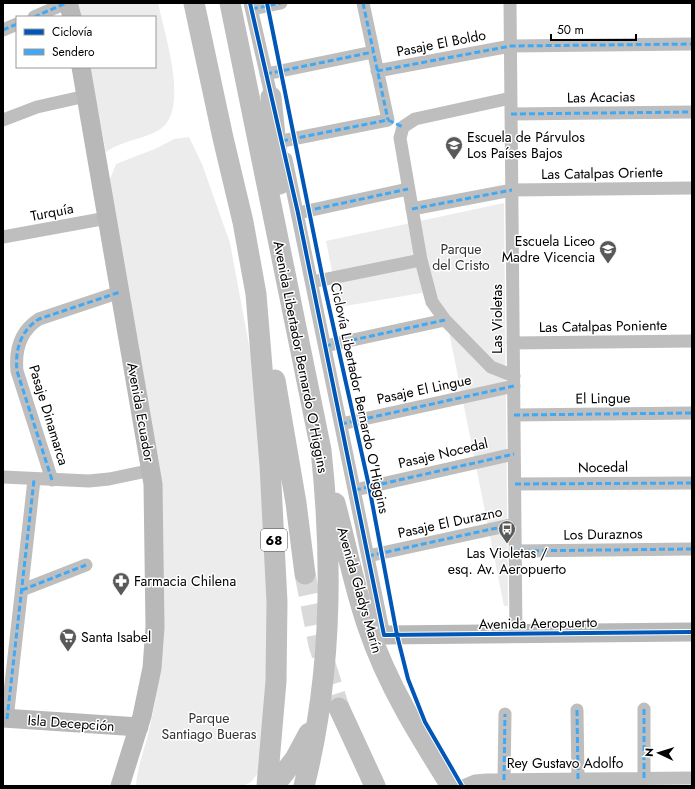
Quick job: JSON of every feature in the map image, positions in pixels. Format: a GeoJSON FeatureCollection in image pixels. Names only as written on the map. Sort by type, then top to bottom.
{"type":"FeatureCollection","features":[{"type":"Feature","properties":{"kind":"main road"},"geometry":{"type":"LineString","coordinates":[[67,3],[72,16]]}},
{"type":"Feature","properties":{"kind":"main road"},"geometry":{"type":"LineString","coordinates":[[194,3],[243,222],[256,294],[284,428],[305,574]]}},
{"type":"Feature","properties":{"kind":"main road","name":"Avenida Libertador Bernardo O'Higgins"},"geometry":{"type":"LineString","coordinates":[[230,3],[321,450],[328,524],[329,576],[327,633],[320,702],[311,757],[304,786]]}},
{"type":"Feature","properties":{"kind":"main road","name":"Avenida Ecuador"},"geometry":{"type":"LineString","coordinates":[[80,68],[152,470],[154,501],[155,627],[152,668],[147,699],[130,759],[120,786]]}},
{"type":"Feature","properties":{"kind":"main road"},"geometry":{"type":"LineString","coordinates":[[271,97],[289,242],[292,306]]}},
{"type":"Feature","properties":{"kind":"main road","name":"68"},"geometry":{"type":"LineString","coordinates":[[256,294],[270,465],[276,602],[276,681],[267,786]]}},
{"type":"Feature","properties":{"kind":"main road","name":"Avenida Gladys Marín"},"geometry":{"type":"LineString","coordinates":[[321,450],[367,626],[404,709],[418,735],[451,786]]}},
{"type":"Feature","properties":{"kind":"main road","name":"Avenida Aeropuerto"},"geometry":{"type":"LineString","coordinates":[[384,635],[692,632]]}},
{"type":"Feature","properties":{"kind":"main road"},"geometry":{"type":"LineString","coordinates":[[384,635],[391,666],[404,709]]}},
{"type":"Feature","properties":{"kind":"main road"},"geometry":{"type":"LineString","coordinates":[[274,786],[289,769],[302,749],[320,702]]}},
{"type":"Feature","properties":{"kind":"main road"},"geometry":{"type":"LineString","coordinates":[[340,708],[375,786]]}},
{"type":"Feature","properties":{"kind":"main road","name":"Isla Decepción"},"geometry":{"type":"LineString","coordinates":[[5,718],[139,727]]}},
{"type":"Feature","properties":{"kind":"main road","name":"Avenida Ecuador"},"geometry":{"type":"LineString","coordinates":[[129,786],[130,759]]}},
{"type":"Feature","properties":{"kind":"street"},"geometry":{"type":"LineString","coordinates":[[36,16],[67,3]]}},
{"type":"Feature","properties":{"kind":"street"},"geometry":{"type":"LineString","coordinates":[[252,5],[281,3]]}},
{"type":"Feature","properties":{"kind":"street"},"geometry":{"type":"LineString","coordinates":[[363,3],[388,120]]}},
{"type":"Feature","properties":{"kind":"street","name":"Las Violetas"},"geometry":{"type":"LineString","coordinates":[[510,3],[516,634]]}},
{"type":"Feature","properties":{"kind":"street","name":"Avenida Libertador Bernardo O'Higgins"},"geometry":{"type":"LineString","coordinates":[[252,5],[271,97],[298,213],[384,635]]}},
{"type":"Feature","properties":{"kind":"street"},"geometry":{"type":"LineString","coordinates":[[3,30],[16,24]]}},
{"type":"Feature","properties":{"kind":"street","name":"Pasaje El Boldo"},"geometry":{"type":"LineString","coordinates":[[377,71],[511,46],[692,44]]}},
{"type":"Feature","properties":{"kind":"street"},"geometry":{"type":"LineString","coordinates":[[266,74],[373,52]]}},
{"type":"Feature","properties":{"kind":"street"},"geometry":{"type":"LineString","coordinates":[[3,120],[37,107],[86,96]]}},
{"type":"Feature","properties":{"kind":"street"},"geometry":{"type":"LineString","coordinates":[[511,98],[415,119],[403,128],[400,144],[421,260],[432,302],[445,320],[491,367],[514,381]]}},
{"type":"Feature","properties":{"kind":"street","name":"Las Acacias"},"geometry":{"type":"LineString","coordinates":[[511,114],[692,112]]}},
{"type":"Feature","properties":{"kind":"street"},"geometry":{"type":"LineString","coordinates":[[282,141],[388,120],[403,128]]}},
{"type":"Feature","properties":{"kind":"street","name":"Las Catalpas Oriente"},"geometry":{"type":"LineString","coordinates":[[512,190],[692,188]]}},
{"type":"Feature","properties":{"kind":"street"},"geometry":{"type":"LineString","coordinates":[[298,213],[408,189]]}},
{"type":"Feature","properties":{"kind":"street"},"geometry":{"type":"LineString","coordinates":[[412,209],[512,190]]}},
{"type":"Feature","properties":{"kind":"street","name":"Turquía"},"geometry":{"type":"LineString","coordinates":[[3,237],[107,218]]}},
{"type":"Feature","properties":{"kind":"street"},"geometry":{"type":"LineString","coordinates":[[312,282],[421,260]]}},
{"type":"Feature","properties":{"kind":"street","name":"Pasaje Dinamarca"},"geometry":{"type":"LineString","coordinates":[[52,480],[17,371],[16,354],[21,336],[29,326],[38,319],[120,292]]}},
{"type":"Feature","properties":{"kind":"street"},"geometry":{"type":"LineString","coordinates":[[325,346],[445,320]]}},
{"type":"Feature","properties":{"kind":"street","name":"Las Catalpas Poniente"},"geometry":{"type":"LineString","coordinates":[[513,343],[692,341]]}},
{"type":"Feature","properties":{"kind":"street","name":"Pasaje El Lingue"},"geometry":{"type":"LineString","coordinates":[[341,424],[514,381]]}},
{"type":"Feature","properties":{"kind":"street","name":"El Lingue"},"geometry":{"type":"LineString","coordinates":[[514,415],[692,413]]}},
{"type":"Feature","properties":{"kind":"street","name":"Pasaje Nocedal"},"geometry":{"type":"LineString","coordinates":[[355,490],[514,454]]}},
{"type":"Feature","properties":{"kind":"street"},"geometry":{"type":"LineString","coordinates":[[3,477],[34,480],[109,479],[152,470]]}},
{"type":"Feature","properties":{"kind":"street"},"geometry":{"type":"LineString","coordinates":[[5,718],[22,590],[34,480]]}},
{"type":"Feature","properties":{"kind":"street","name":"Nocedal"},"geometry":{"type":"LineString","coordinates":[[515,484],[692,483]]}},
{"type":"Feature","properties":{"kind":"street","name":"Pasaje El Durazno"},"geometry":{"type":"LineString","coordinates":[[368,556],[515,524]]}},
{"type":"Feature","properties":{"kind":"street","name":"Los Duraznos"},"geometry":{"type":"LineString","coordinates":[[515,551],[692,549]]}},
{"type":"Feature","properties":{"kind":"street"},"geometry":{"type":"LineString","coordinates":[[22,590],[86,565]]}},
{"type":"Feature","properties":{"kind":"street"},"geometry":{"type":"LineString","coordinates":[[577,710],[578,779]]}},
{"type":"Feature","properties":{"kind":"street"},"geometry":{"type":"LineString","coordinates":[[644,710],[644,778]]}},
{"type":"Feature","properties":{"kind":"street"},"geometry":{"type":"LineString","coordinates":[[504,714],[504,780]]}},
{"type":"Feature","properties":{"kind":"street","name":"Rey Gustavo Adolfo"},"geometry":{"type":"LineString","coordinates":[[463,786],[480,780],[692,778]]}},
{"type":"Feature","properties":{"kind":"green space"},"geometry":{"type":"Polygon","coordinates":[[[77,3],[158,3],[173,71],[173,106],[168,120],[159,130],[119,145],[106,152],[89,68],[156,68],[156,16],[81,16],[77,3]]]}},
{"type":"Feature","properties":{"kind":"green space","name":"Parque Santiago Bueras"},"geometry":{"type":"Polygon","coordinates":[[[189,137],[202,164],[230,243],[257,388],[265,496],[269,686],[259,772],[250,783],[242,786],[136,786],[138,771],[155,701],[163,628],[110,179],[116,164],[157,148],[174,139],[189,137]]]}},
{"type":"Feature","properties":{"kind":"green space","name":"Parque del Cristo"},"geometry":{"type":"Polygon","coordinates":[[[504,203],[508,606],[504,606],[449,332],[433,291],[339,307],[326,241],[504,203]]]}},
{"type":"Feature","properties":{"kind":"tunnel"},"geometry":{"type":"LineString","coordinates":[[305,574],[319,645],[339,708]]}},
{"type":"Feature","properties":{"kind":"marked path"},"geometry":{"type":"LineString","coordinates":[[36,16],[66,3]]}},
{"type":"Feature","properties":{"kind":"marked path"},"geometry":{"type":"LineString","coordinates":[[252,9],[281,3]]}},
{"type":"Feature","properties":{"kind":"marked path"},"geometry":{"type":"LineString","coordinates":[[363,3],[388,120]]}},
{"type":"Feature","properties":{"kind":"marked path"},"geometry":{"type":"LineString","coordinates":[[3,30],[16,24]]}},
{"type":"Feature","properties":{"kind":"marked path"},"geometry":{"type":"LineString","coordinates":[[377,71],[511,46],[692,44]]}},
{"type":"Feature","properties":{"kind":"marked path"},"geometry":{"type":"LineString","coordinates":[[266,74],[373,52]]}},
{"type":"Feature","properties":{"kind":"marked path"},"geometry":{"type":"LineString","coordinates":[[511,114],[692,112]]}},
{"type":"Feature","properties":{"kind":"marked path"},"geometry":{"type":"LineString","coordinates":[[388,120],[403,127]]}},
{"type":"Feature","properties":{"kind":"marked path"},"geometry":{"type":"LineString","coordinates":[[282,141],[388,120]]}},
{"type":"Feature","properties":{"kind":"marked path"},"geometry":{"type":"LineString","coordinates":[[306,211],[408,189]]}},
{"type":"Feature","properties":{"kind":"marked path"},"geometry":{"type":"LineString","coordinates":[[412,209],[512,190]]}},
{"type":"Feature","properties":{"kind":"marked path"},"geometry":{"type":"LineString","coordinates":[[52,480],[17,371],[17,356],[20,342],[27,329],[39,319],[120,292]]}},
{"type":"Feature","properties":{"kind":"marked path"},"geometry":{"type":"LineString","coordinates":[[325,346],[445,320]]}},
{"type":"Feature","properties":{"kind":"marked path"},"geometry":{"type":"LineString","coordinates":[[341,424],[514,386]]}},
{"type":"Feature","properties":{"kind":"marked path"},"geometry":{"type":"LineString","coordinates":[[514,415],[692,413]]}},
{"type":"Feature","properties":{"kind":"marked path"},"geometry":{"type":"LineString","coordinates":[[355,490],[514,454]]}},
{"type":"Feature","properties":{"kind":"marked path"},"geometry":{"type":"LineString","coordinates":[[7,719],[34,480]]}},
{"type":"Feature","properties":{"kind":"marked path"},"geometry":{"type":"LineString","coordinates":[[515,484],[692,483]]}},
{"type":"Feature","properties":{"kind":"marked path"},"geometry":{"type":"LineString","coordinates":[[368,556],[515,524]]}},
{"type":"Feature","properties":{"kind":"marked path"},"geometry":{"type":"LineString","coordinates":[[515,551],[692,549]]}},
{"type":"Feature","properties":{"kind":"marked path"},"geometry":{"type":"LineString","coordinates":[[22,590],[86,565]]}},
{"type":"Feature","properties":{"kind":"marked path"},"geometry":{"type":"LineString","coordinates":[[644,709],[644,778]]}},
{"type":"Feature","properties":{"kind":"marked path"},"geometry":{"type":"LineString","coordinates":[[577,710],[578,779]]}},
{"type":"Feature","properties":{"kind":"marked path"},"geometry":{"type":"LineString","coordinates":[[504,780],[505,714]]}},
{"type":"Feature","properties":{"kind":"cycle path"},"geometry":{"type":"LineString","coordinates":[[250,3],[298,213],[384,635],[692,632]]}},
{"type":"Feature","properties":{"kind":"cycle path","name":"Ciclovía Libertador Bernardo O'Higgins"},"geometry":{"type":"LineString","coordinates":[[267,3],[323,280],[369,486],[397,635],[408,679],[425,722],[462,786]]}},
{"type":"Feature","properties":{"kind":"place","name":"Escuela de Párvulos Los Países Bajos"},"geometry":{"type":"Point","coordinates":[454,160]}},
{"type":"Feature","properties":{"kind":"place","name":"Escuela Liceo Madre Vicencia"},"geometry":{"type":"Point","coordinates":[608,264]}},
{"type":"Feature","properties":{"kind":"place","name":"Las Violetas / esq. Av. Aeropuerto"},"geometry":{"type":"Point","coordinates":[507,544]}},
{"type":"Feature","properties":{"kind":"place","name":"Farmacia Chilena"},"geometry":{"type":"Point","coordinates":[121,596]}},
{"type":"Feature","properties":{"kind":"place","name":"Santa Isabel"},"geometry":{"type":"Point","coordinates":[68,652]}}]}
